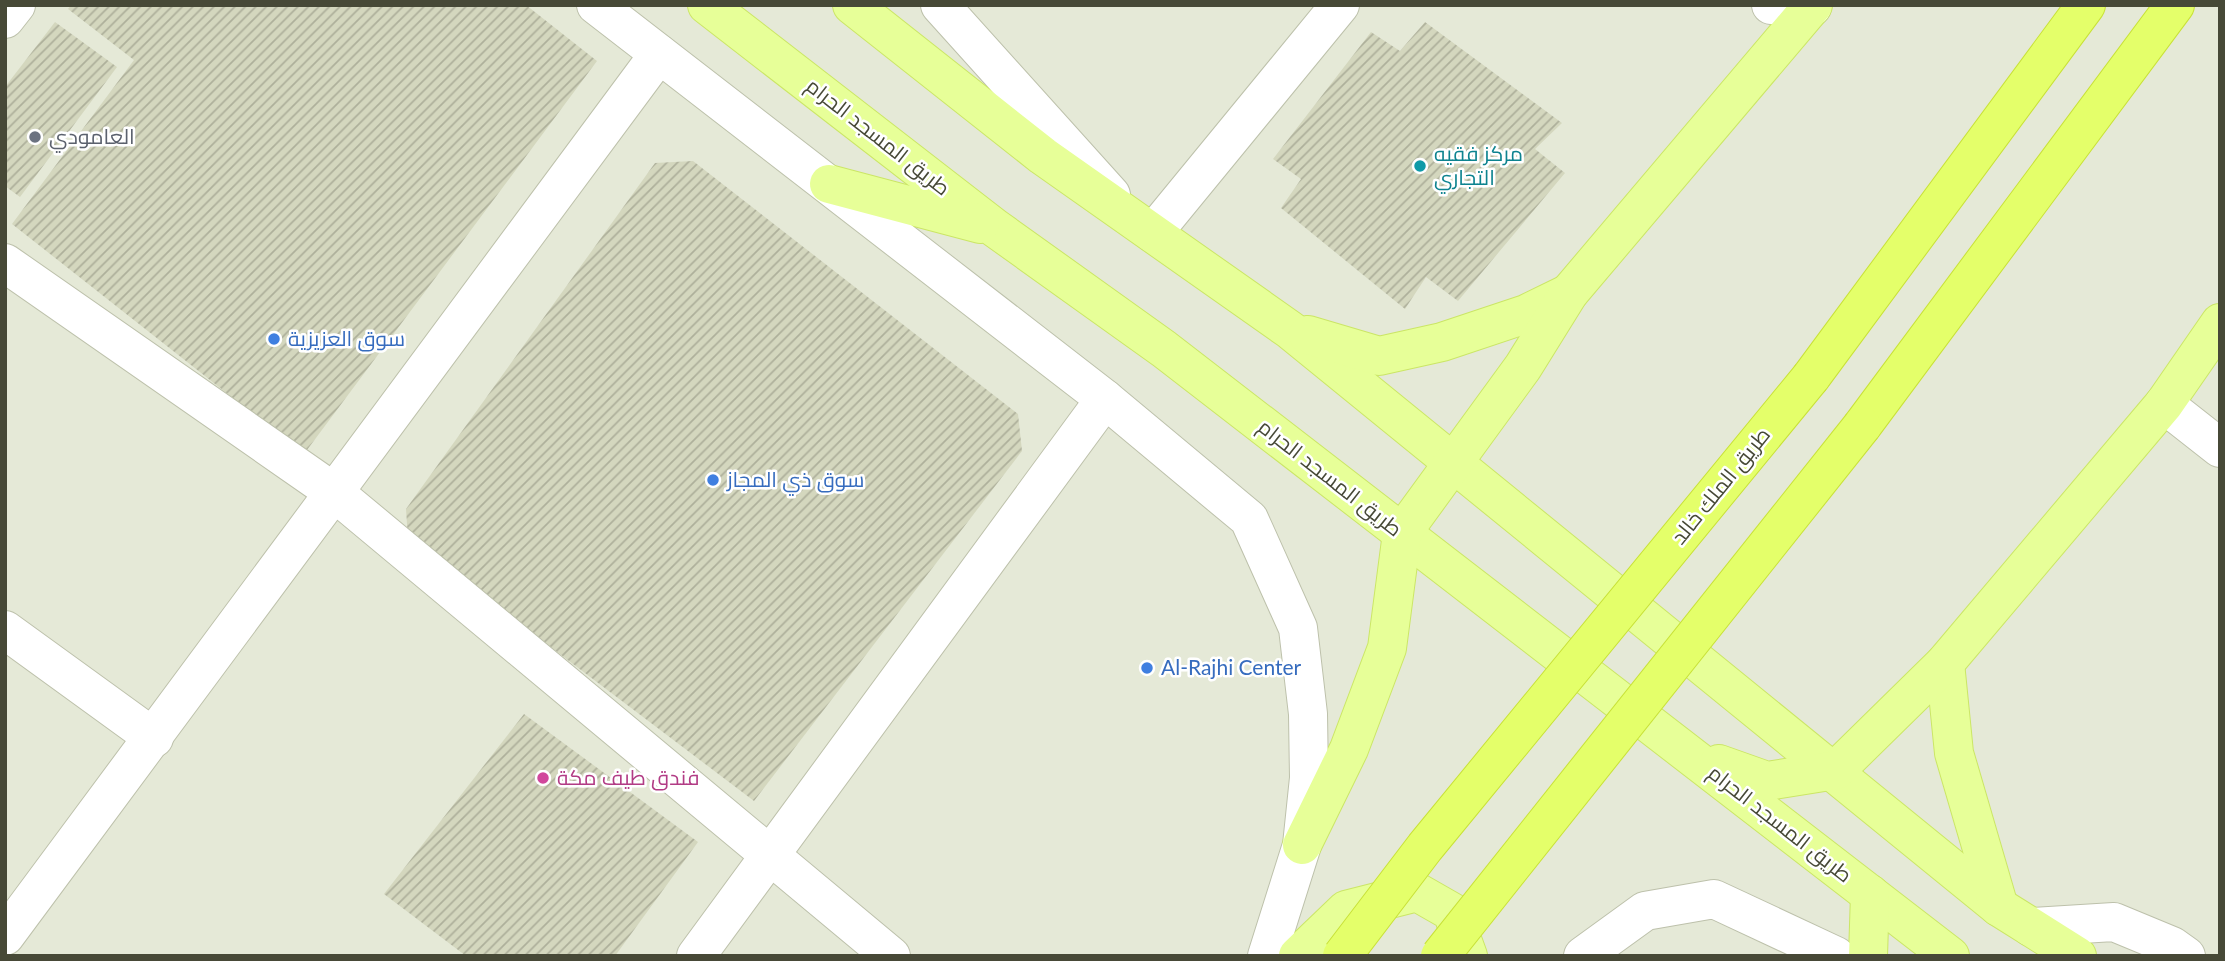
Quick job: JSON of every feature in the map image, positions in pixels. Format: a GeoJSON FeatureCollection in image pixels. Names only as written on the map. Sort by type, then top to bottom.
{"type":"FeatureCollection","features":[{"type":"Feature","properties":{"kind":"highway","name":"طريق الملك خالد"},"geometry":{"type":"LineString","coordinates":[[1342,956],[1425,847],[1811,377],[2086,5]]}},
{"type":"Feature","properties":{"kind":"highway"},"geometry":{"type":"LineString","coordinates":[[1440,956],[1862,426],[2175,5]]}},
{"type":"Feature","properties":{"kind":"main road","name":"طريق المسجد الحرام"},"geometry":{"type":"LineString","coordinates":[[707,5],[995,228],[1164,349],[1950,956]]}},
{"type":"Feature","properties":{"kind":"main road"},"geometry":{"type":"LineString","coordinates":[[852,5],[1043,156],[1290,330],[1836,771],[1999,907],[2077,956]]}},
{"type":"Feature","properties":{"kind":"main road"},"geometry":{"type":"LineString","coordinates":[[1302,845],[1349,749],[1387,648],[1402,533],[1523,367],[1569,293],[1813,6]]}},
{"type":"Feature","properties":{"kind":"main road"},"geometry":{"type":"LineString","coordinates":[[829,184],[995,228]]}},
{"type":"Feature","properties":{"kind":"main road"},"geometry":{"type":"LineString","coordinates":[[1290,330],[1379,356],[1442,342],[1526,314],[1569,293]]}},
{"type":"Feature","properties":{"kind":"main road"},"geometry":{"type":"LineString","coordinates":[[1686,752],[1767,781],[1836,771],[1945,663],[2164,404],[2220,323]]}},
{"type":"Feature","properties":{"kind":"main road"},"geometry":{"type":"LineString","coordinates":[[1945,663],[1955,753],[1999,907]]}},
{"type":"Feature","properties":{"kind":"main road"},"geometry":{"type":"LineString","coordinates":[[1298,956],[1346,910],[1416,892],[1452,912],[1468,956]]}},
{"type":"Feature","properties":{"kind":"main road"},"geometry":{"type":"LineString","coordinates":[[1868,956],[1870,894]]}},
{"type":"Feature","properties":{"kind":"street"},"geometry":{"type":"LineString","coordinates":[[5,19],[16,5]]}},
{"type":"Feature","properties":{"kind":"street"},"geometry":{"type":"LineString","coordinates":[[596,5],[1105,399],[1249,519],[1297,628],[1308,714],[1309,778],[1302,845],[1267,956]]}},
{"type":"Feature","properties":{"kind":"street"},"geometry":{"type":"LineString","coordinates":[[943,6],[1143,226],[1340,5]]}},
{"type":"Feature","properties":{"kind":"street"},"geometry":{"type":"LineString","coordinates":[[1771,5],[1813,6]]}},
{"type":"Feature","properties":{"kind":"street"},"geometry":{"type":"LineString","coordinates":[[5,936],[659,54]]}},
{"type":"Feature","properties":{"kind":"street"},"geometry":{"type":"LineString","coordinates":[[5,263],[335,493],[891,956]]}},
{"type":"Feature","properties":{"kind":"street"},"geometry":{"type":"LineString","coordinates":[[695,956],[1105,399]]}},
{"type":"Feature","properties":{"kind":"street"},"geometry":{"type":"LineString","coordinates":[[2164,404],[2220,448]]}},
{"type":"Feature","properties":{"kind":"street"},"geometry":{"type":"LineString","coordinates":[[5,630],[154,738]]}},
{"type":"Feature","properties":{"kind":"street"},"geometry":{"type":"LineString","coordinates":[[1583,956],[1645,911],[1714,899],[1836,956]]}},
{"type":"Feature","properties":{"kind":"street"},"geometry":{"type":"LineString","coordinates":[[2031,927],[2114,922],[2172,946],[2186,956]]}},
{"type":"Feature","properties":{"kind":"shaded area"},"geometry":{"type":"Polygon","coordinates":[[[5,5],[2220,5],[2220,956],[5,956],[5,5]]]}},
{"type":"Feature","properties":{"kind":"building","name":"سوق العزيزية"},"geometry":{"type":"Polygon","coordinates":[[[71,5],[526,5],[597,61],[304,454],[12,224],[134,60],[68,9],[71,5]]]}},
{"type":"Feature","properties":{"kind":"building","name":"العامودي"},"geometry":{"type":"Polygon","coordinates":[[[55,22],[117,67],[20,197],[5,186],[5,87],[55,22]]]}},
{"type":"Feature","properties":{"kind":"building","name":"مركز فقيه التجاري"},"geometry":{"type":"Polygon","coordinates":[[[1425,22],[1562,123],[1535,149],[1565,173],[1458,301],[1426,277],[1405,309],[1281,208],[1301,179],[1273,159],[1371,32],[1400,51],[1425,22]]]}},
{"type":"Feature","properties":{"kind":"building","name":"سوق ذي المجاز"},"geometry":{"type":"Polygon","coordinates":[[[693,161],[1018,414],[1022,451],[754,801],[408,539],[406,509],[655,163],[693,161]]]}},
{"type":"Feature","properties":{"kind":"building","name":"فندق طيف مكة"},"geometry":{"type":"Polygon","coordinates":[[[524,714],[698,842],[615,956],[466,956],[384,894],[524,714]]]}},
{"type":"Feature","properties":{"kind":"place","name":"العامودي"},"geometry":{"type":"Point","coordinates":[35,137]}},
{"type":"Feature","properties":{"kind":"place","name":"مركز فقيه التجاري"},"geometry":{"type":"Point","coordinates":[1420,166]}},
{"type":"Feature","properties":{"kind":"place","name":"سوق العزيزية"},"geometry":{"type":"Point","coordinates":[274,339]}},
{"type":"Feature","properties":{"kind":"place","name":"سوق ذي المجاز"},"geometry":{"type":"Point","coordinates":[713,480]}},
{"type":"Feature","properties":{"kind":"place","name":"Al-Rajhi Center"},"geometry":{"type":"Point","coordinates":[1147,668]}},
{"type":"Feature","properties":{"kind":"place","name":"فندق طيف مكة"},"geometry":{"type":"Point","coordinates":[543,778]}}]}
